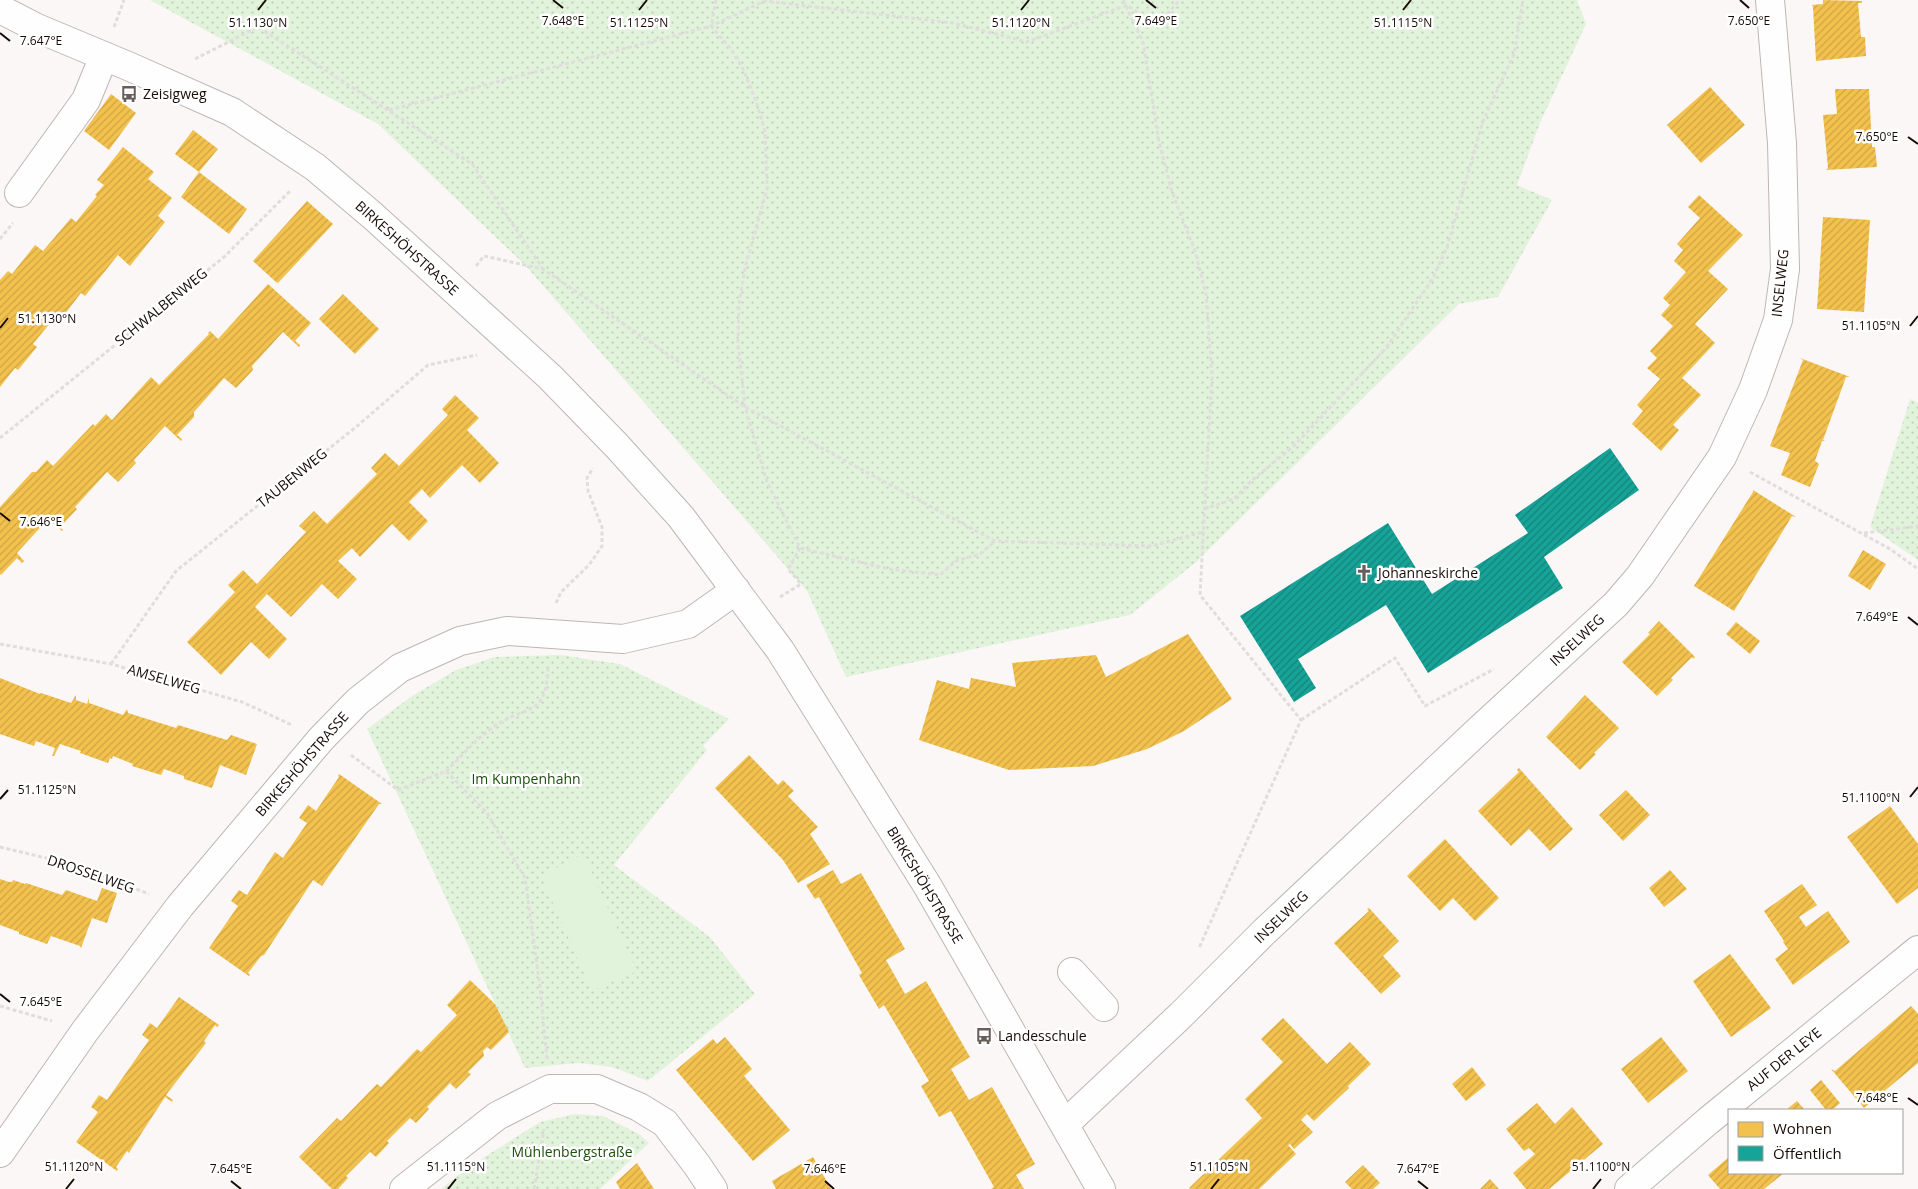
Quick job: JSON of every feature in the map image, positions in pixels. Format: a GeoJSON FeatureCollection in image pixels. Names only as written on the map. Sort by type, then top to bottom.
{"type":"FeatureCollection","features":[{"type":"Feature","properties":{"kind":"street","name":"INSELWEG"},"geometry":{"type":"LineString","coordinates":[[1065,1124],[1181,1015],[1264,932],[1616,604],[1640,576],[1722,457],[1753,390],[1778,320],[1784,269],[1782,143],[1770,0]]}},
{"type":"Feature","properties":{"kind":"street","name":"BIRKESHÖHSTRASSE"},"geometry":{"type":"LineString","coordinates":[[0,10],[37,28],[232,112],[315,167],[373,216],[550,377],[617,446],[681,517],[780,650],[927,885],[1101,1189]]}},
{"type":"Feature","properties":{"kind":"street"},"geometry":{"type":"LineString","coordinates":[[20,193],[86,100],[104,56]]}},
{"type":"Feature","properties":{"kind":"street","name":"BIRKESHÖHSTRASSE"},"geometry":{"type":"LineString","coordinates":[[0,1153],[85,1031],[180,906],[321,739],[358,701],[400,668],[460,641],[507,631],[623,639],[688,624],[736,590]]}},
{"type":"Feature","properties":{"kind":"street","name":"AUF DER LEYE"},"geometry":{"type":"LineString","coordinates":[[1629,1189],[1708,1121],[1918,950]]}},
{"type":"Feature","properties":{"kind":"street"},"geometry":{"type":"LineString","coordinates":[[1072,972],[1104,1008]]}},
{"type":"Feature","properties":{"kind":"street"},"geometry":{"type":"LineString","coordinates":[[404,1189],[497,1116],[550,1089],[597,1089],[639,1107],[666,1123],[713,1189]]}},
{"type":"Feature","properties":{"kind":"path"},"geometry":{"type":"LineString","coordinates":[[711,26],[716,0]]}},
{"type":"Feature","properties":{"kind":"path"},"geometry":{"type":"LineString","coordinates":[[1123,0],[1144,42],[1158,142],[1172,192],[1195,251],[1206,294],[1212,376],[1200,595],[1301,720]]}},
{"type":"Feature","properties":{"kind":"path"},"geometry":{"type":"LineString","coordinates":[[1127,5],[1152,23],[1168,13],[1180,0]]}},
{"type":"Feature","properties":{"kind":"path"},"geometry":{"type":"LineString","coordinates":[[1204,509],[1234,499],[1250,482],[1295,445],[1386,348],[1433,278],[1448,247],[1484,121],[1514,54],[1523,0]]}},
{"type":"Feature","properties":{"kind":"path"},"geometry":{"type":"LineString","coordinates":[[389,110],[711,26],[765,1],[953,23],[1027,42],[1127,5]]}},
{"type":"Feature","properties":{"kind":"path"},"geometry":{"type":"LineString","coordinates":[[711,26],[731,49],[744,69],[765,131],[767,189],[745,268],[739,304],[738,343],[745,407],[767,482],[800,548]]}},
{"type":"Feature","properties":{"kind":"path"},"geometry":{"type":"LineString","coordinates":[[158,79],[258,27],[472,164],[543,269],[745,407],[996,541],[1152,546],[1203,532]]}},
{"type":"Feature","properties":{"kind":"path","name":"SCHWALBENWEG"},"geometry":{"type":"LineString","coordinates":[[0,438],[224,257],[315,167]]}},
{"type":"Feature","properties":{"kind":"path"},"geometry":{"type":"LineString","coordinates":[[454,290],[484,256],[543,269]]}},
{"type":"Feature","properties":{"kind":"path","name":"TAUBENWEG"},"geometry":{"type":"LineString","coordinates":[[111,664],[176,571],[356,427],[428,365],[476,355],[508,340]]}},
{"type":"Feature","properties":{"kind":"path"},"geometry":{"type":"LineString","coordinates":[[1722,457],[1890,548],[1918,569]]}},
{"type":"Feature","properties":{"kind":"path"},"geometry":{"type":"LineString","coordinates":[[1863,534],[1918,526]]}},
{"type":"Feature","properties":{"kind":"path"},"geometry":{"type":"LineString","coordinates":[[800,548],[889,569],[940,575],[956,561],[980,554],[996,541]]}},
{"type":"Feature","properties":{"kind":"path"},"geometry":{"type":"LineString","coordinates":[[754,613],[801,584],[788,569],[800,548]]}},
{"type":"Feature","properties":{"kind":"path","name":"AMSELWEG"},"geometry":{"type":"LineString","coordinates":[[0,644],[111,664],[242,702],[347,752],[398,790],[446,771],[487,813],[525,878],[540,987],[550,1089]]}},
{"type":"Feature","properties":{"kind":"path"},"geometry":{"type":"LineString","coordinates":[[1197,952],[1301,720],[1395,658],[1425,706],[1500,666]]}},
{"type":"Feature","properties":{"kind":"path","name":"DROSSELWEG"},"geometry":{"type":"LineString","coordinates":[[0,847],[75,866],[180,906]]}},
{"type":"Feature","properties":{"kind":"path"},"geometry":{"type":"LineString","coordinates":[[0,1006],[85,1031]]}},
{"type":"Feature","properties":{"kind":"path"},"geometry":{"type":"LineString","coordinates":[[534,1189],[550,1089]]}},
{"type":"Feature","properties":{"kind":"green space"},"geometry":{"type":"Polygon","coordinates":[[[150,0],[1577,0],[1586,24],[1540,123],[1517,185],[1552,200],[1498,297],[1459,304],[1195,563],[1130,615],[846,677],[807,591],[526,266],[378,124],[150,0]]]}},
{"type":"Feature","properties":{"kind":"green space"},"geometry":{"type":"Polygon","coordinates":[[[1910,399],[1918,403],[1918,560],[1870,527],[1910,399]]]}},
{"type":"Feature","properties":{"kind":"green space","name":"Im Kumpenhahn"},"geometry":{"type":"Polygon","coordinates":[[[560,655],[620,664],[729,719],[703,746],[707,750],[614,865],[710,937],[755,994],[648,1081],[612,1067],[579,1063],[525,1068],[367,729],[412,696],[456,670],[494,657],[560,655]]]}},
{"type":"Feature","properties":{"kind":"green space"},"geometry":{"type":"Polygon","coordinates":[[[583,854],[637,971],[592,991],[541,876],[583,854]]]}},
{"type":"Feature","properties":{"kind":"green space","name":"Mühlenbergstraße"},"geometry":{"type":"Polygon","coordinates":[[[575,1114],[603,1116],[639,1134],[649,1143],[600,1189],[441,1189],[469,1167],[540,1122],[575,1114]]]}},
{"type":"Feature","properties":{"kind":"building: Wohnen"},"geometry":{"type":"Polygon","coordinates":[[[1823,0],[1862,1],[1862,3],[1858,3],[1861,37],[1865,37],[1866,56],[1816,61],[1812,5],[1823,4],[1823,0]]]}},
{"type":"Feature","properties":{"kind":"building: Wohnen"},"geometry":{"type":"Polygon","coordinates":[[[1710,87],[1745,125],[1701,163],[1667,125],[1710,87]]]}},
{"type":"Feature","properties":{"kind":"building: Wohnen"},"geometry":{"type":"Polygon","coordinates":[[[1835,89],[1869,89],[1872,147],[1875,147],[1877,167],[1826,170],[1828,168],[1823,115],[1837,114],[1835,89]]]}},
{"type":"Feature","properties":{"kind":"building: Wohnen"},"geometry":{"type":"Polygon","coordinates":[[[111,94],[136,113],[109,150],[84,131],[111,94]]]}},
{"type":"Feature","properties":{"kind":"building: Wohnen"},"geometry":{"type":"Polygon","coordinates":[[[193,130],[218,149],[199,172],[175,154],[193,130]]]}},
{"type":"Feature","properties":{"kind":"building: Wohnen"},"geometry":{"type":"Polygon","coordinates":[[[123,147],[154,172],[148,179],[172,198],[158,216],[165,222],[130,266],[118,255],[85,296],[81,293],[64,315],[59,312],[33,344],[37,347],[18,370],[15,368],[0,387],[0,280],[8,271],[12,274],[35,245],[43,251],[71,218],[76,222],[104,185],[97,180],[123,147]]]}},
{"type":"Feature","properties":{"kind":"building: Wohnen"},"geometry":{"type":"Polygon","coordinates":[[[199,172],[247,209],[229,234],[181,197],[199,172]]]}},
{"type":"Feature","properties":{"kind":"building: Wohnen"},"geometry":{"type":"Polygon","coordinates":[[[1699,195],[1743,235],[1708,271],[1728,289],[1695,324],[1715,343],[1682,378],[1701,395],[1673,425],[1679,430],[1661,451],[1632,424],[1643,411],[1637,405],[1660,379],[1647,368],[1657,358],[1650,351],[1673,326],[1661,315],[1670,305],[1663,298],[1686,272],[1674,261],[1683,250],[1677,244],[1700,218],[1688,207],[1699,195]]]}},
{"type":"Feature","properties":{"kind":"building: Wohnen"},"geometry":{"type":"Polygon","coordinates":[[[307,201],[333,224],[278,283],[253,261],[307,201]]]}},
{"type":"Feature","properties":{"kind":"building: Wohnen"},"geometry":{"type":"Polygon","coordinates":[[[1823,217],[1870,220],[1864,312],[1817,309],[1823,217]]]}},
{"type":"Feature","properties":{"kind":"building: Wohnen"},"geometry":{"type":"Polygon","coordinates":[[[268,284],[311,323],[295,341],[300,345],[299,347],[283,332],[252,366],[253,370],[236,388],[224,378],[194,412],[194,417],[177,435],[182,439],[181,441],[165,426],[134,460],[136,463],[118,482],[107,472],[75,507],[77,509],[60,527],[62,531],[48,519],[17,553],[24,561],[22,563],[17,558],[1,575],[0,507],[32,472],[36,472],[47,460],[53,466],[93,424],[95,426],[106,414],[112,420],[151,377],[159,385],[210,331],[218,339],[268,284]]]}},
{"type":"Feature","properties":{"kind":"building: Wohnen"},"geometry":{"type":"Polygon","coordinates":[[[343,294],[379,329],[355,354],[319,319],[343,294]]]}},
{"type":"Feature","properties":{"kind":"building: Wohnen"},"geometry":{"type":"Polygon","coordinates":[[[1800,358],[1850,377],[1846,377],[1823,440],[1825,441],[1822,441],[1815,461],[1819,464],[1810,487],[1781,475],[1790,453],[1770,446],[1803,360],[1800,358]]]}},
{"type":"Feature","properties":{"kind":"building: Wohnen"},"geometry":{"type":"Polygon","coordinates":[[[455,395],[479,418],[467,430],[499,463],[480,483],[462,465],[430,498],[422,489],[409,502],[428,521],[409,541],[392,524],[360,557],[352,548],[338,561],[357,579],[338,599],[322,584],[291,617],[267,594],[255,607],[287,639],[269,659],[251,642],[221,675],[187,642],[235,592],[228,585],[243,570],[257,584],[306,532],[299,526],[314,511],[327,524],[377,474],[371,468],[385,453],[399,466],[448,415],[442,409],[455,395]]]}},
{"type":"Feature","properties":{"kind":"building: Wohnen"},"geometry":{"type":"Polygon","coordinates":[[[1753,490],[1796,517],[1792,516],[1734,611],[1694,586],[1753,490]]]}},
{"type":"Feature","properties":{"kind":"building: Wohnen"},"geometry":{"type":"Polygon","coordinates":[[[1863,550],[1886,564],[1870,590],[1848,576],[1863,550]]]}},
{"type":"Feature","properties":{"kind":"building: Wohnen"},"geometry":{"type":"Polygon","coordinates":[[[1659,621],[1695,657],[1693,659],[1692,657],[1671,678],[1673,680],[1657,696],[1622,662],[1650,634],[1648,633],[1659,621]]]}},
{"type":"Feature","properties":{"kind":"building: Wohnen"},"geometry":{"type":"Polygon","coordinates":[[[1736,622],[1760,641],[1750,654],[1726,634],[1736,622]]]}},
{"type":"Feature","properties":{"kind":"building: Wohnen"},"geometry":{"type":"Polygon","coordinates":[[[1188,634],[1232,699],[1184,731],[1147,749],[1093,766],[1009,770],[919,740],[937,680],[969,689],[971,678],[1016,687],[1012,663],[1096,655],[1106,677],[1188,634]]]}},
{"type":"Feature","properties":{"kind":"building: Wohnen"},"geometry":{"type":"Polygon","coordinates":[[[0,678],[40,694],[71,703],[76,695],[76,700],[87,704],[89,698],[89,703],[123,715],[127,709],[128,713],[176,728],[178,725],[227,740],[231,735],[257,744],[246,775],[220,765],[212,788],[184,779],[184,776],[164,769],[161,775],[132,766],[133,764],[113,756],[108,763],[60,744],[54,756],[52,756],[55,748],[36,741],[34,746],[0,734],[0,678]]]}},
{"type":"Feature","properties":{"kind":"building: Wohnen"},"geometry":{"type":"Polygon","coordinates":[[[1585,695],[1619,728],[1580,770],[1546,737],[1585,695]]]}},
{"type":"Feature","properties":{"kind":"building: Wohnen"},"geometry":{"type":"Polygon","coordinates":[[[749,755],[778,785],[783,780],[794,791],[788,796],[818,827],[810,834],[830,864],[798,883],[783,860],[715,788],[749,755]]]}},
{"type":"Feature","properties":{"kind":"building: Wohnen"},"geometry":{"type":"Polygon","coordinates":[[[1519,768],[1573,829],[1550,851],[1529,829],[1511,846],[1478,811],[1519,772],[1517,770],[1519,768]]]}},
{"type":"Feature","properties":{"kind":"building: Wohnen"},"geometry":{"type":"Polygon","coordinates":[[[339,774],[382,804],[379,804],[322,886],[313,880],[264,955],[261,956],[248,973],[249,976],[209,948],[238,906],[231,901],[239,890],[247,895],[275,852],[283,858],[307,823],[299,818],[308,805],[316,811],[339,777],[339,774]]]}},
{"type":"Feature","properties":{"kind":"building: Wohnen"},"geometry":{"type":"Polygon","coordinates":[[[1626,790],[1650,815],[1623,841],[1599,815],[1626,790]]]}},
{"type":"Feature","properties":{"kind":"building: Wohnen"},"geometry":{"type":"Polygon","coordinates":[[[1890,806],[1918,844],[1918,888],[1897,904],[1847,837],[1890,806]]]}},
{"type":"Feature","properties":{"kind":"building: Wohnen"},"geometry":{"type":"Polygon","coordinates":[[[1445,839],[1499,898],[1475,921],[1453,898],[1440,911],[1407,876],[1445,839]]]}},
{"type":"Feature","properties":{"kind":"building: Wohnen"},"geometry":{"type":"Polygon","coordinates":[[[833,870],[841,884],[861,873],[905,949],[886,960],[905,994],[926,981],[970,1057],[951,1069],[969,1100],[992,1087],[1035,1164],[1016,1175],[1024,1189],[991,1189],[994,1187],[951,1111],[939,1117],[921,1086],[929,1081],[884,1005],[879,1009],[859,975],[862,973],[819,897],[815,899],[806,885],[833,870]]]}},
{"type":"Feature","properties":{"kind":"building: Wohnen"},"geometry":{"type":"Polygon","coordinates":[[[1670,870],[1687,889],[1664,907],[1649,888],[1670,870]]]}},
{"type":"Feature","properties":{"kind":"building: Wohnen"},"geometry":{"type":"Polygon","coordinates":[[[0,879],[9,882],[13,880],[26,883],[62,895],[66,890],[97,901],[102,888],[117,893],[107,923],[92,918],[81,948],[51,936],[47,944],[0,925],[0,879]]]}},
{"type":"Feature","properties":{"kind":"building: Wohnen"},"geometry":{"type":"Polygon","coordinates":[[[1802,884],[1817,905],[1799,917],[1806,927],[1828,911],[1850,942],[1793,985],[1775,959],[1788,949],[1764,911],[1802,884]]]}},
{"type":"Feature","properties":{"kind":"building: Wohnen"},"geometry":{"type":"Polygon","coordinates":[[[1369,908],[1399,941],[1383,956],[1401,976],[1381,994],[1334,943],[1369,911],[1367,909],[1369,908]]]}},
{"type":"Feature","properties":{"kind":"building: Wohnen"},"geometry":{"type":"Polygon","coordinates":[[[1730,954],[1771,1008],[1731,1037],[1693,981],[1730,954]]]}},
{"type":"Feature","properties":{"kind":"building: Wohnen"},"geometry":{"type":"Polygon","coordinates":[[[470,980],[495,1004],[509,1032],[491,1050],[487,1047],[483,1051],[484,1056],[468,1072],[471,1074],[456,1089],[450,1083],[427,1107],[429,1109],[416,1123],[410,1118],[387,1141],[389,1143],[376,1157],[370,1152],[346,1176],[348,1178],[338,1189],[332,1189],[299,1157],[337,1118],[341,1121],[377,1084],[381,1087],[417,1049],[421,1052],[457,1015],[447,1005],[470,980]]]}},
{"type":"Feature","properties":{"kind":"building: Wohnen"},"geometry":{"type":"Polygon","coordinates":[[[179,997],[219,1025],[217,1027],[215,1025],[204,1041],[206,1043],[166,1095],[173,1100],[172,1102],[165,1097],[129,1153],[127,1151],[116,1167],[117,1171],[76,1142],[98,1112],[91,1107],[99,1095],[107,1100],[149,1040],[142,1035],[150,1023],[157,1028],[179,997]]]}},
{"type":"Feature","properties":{"kind":"building: Wohnen"},"geometry":{"type":"Polygon","coordinates":[[[1911,1006],[1918,1014],[1918,1063],[1864,1108],[1831,1069],[1835,1071],[1911,1006]]]}},
{"type":"Feature","properties":{"kind":"building: Wohnen"},"geometry":{"type":"Polygon","coordinates":[[[1283,1018],[1327,1064],[1350,1042],[1371,1064],[1314,1121],[1307,1114],[1301,1120],[1313,1132],[1294,1149],[1290,1144],[1288,1145],[1296,1154],[1259,1189],[1189,1188],[1262,1118],[1245,1099],[1283,1062],[1261,1039],[1283,1018]]]}},
{"type":"Feature","properties":{"kind":"building: Wohnen"},"geometry":{"type":"Polygon","coordinates":[[[725,1037],[752,1069],[744,1076],[790,1130],[753,1161],[676,1070],[713,1039],[717,1044],[725,1037]]]}},
{"type":"Feature","properties":{"kind":"building: Wohnen"},"geometry":{"type":"Polygon","coordinates":[[[1661,1037],[1688,1071],[1648,1103],[1621,1069],[1661,1037]]]}},
{"type":"Feature","properties":{"kind":"building: Wohnen"},"geometry":{"type":"Polygon","coordinates":[[[1472,1067],[1486,1085],[1466,1101],[1452,1084],[1472,1067]]]}},
{"type":"Feature","properties":{"kind":"building: Wohnen"},"geometry":{"type":"Polygon","coordinates":[[[1821,1080],[1840,1103],[1833,1109],[1825,1109],[1810,1090],[1821,1080]]]}},
{"type":"Feature","properties":{"kind":"building: Wohnen"},"geometry":{"type":"Polygon","coordinates":[[[1797,1101],[1804,1109],[1787,1109],[1797,1101]]]}},
{"type":"Feature","properties":{"kind":"building: Wohnen"},"geometry":{"type":"Polygon","coordinates":[[[1537,1103],[1555,1124],[1572,1107],[1603,1144],[1549,1189],[1526,1189],[1513,1173],[1535,1154],[1529,1148],[1524,1151],[1506,1129],[1537,1103]]]}},
{"type":"Feature","properties":{"kind":"building: Wohnen"},"geometry":{"type":"Polygon","coordinates":[[[813,1157],[831,1189],[776,1189],[772,1181],[813,1157]]]}},
{"type":"Feature","properties":{"kind":"building: Wohnen"},"geometry":{"type":"Polygon","coordinates":[[[1728,1158],[1728,1174],[1783,1174],[1764,1189],[1720,1189],[1708,1175],[1728,1158]]]}},
{"type":"Feature","properties":{"kind":"building: Wohnen"},"geometry":{"type":"Polygon","coordinates":[[[637,1163],[654,1189],[620,1189],[616,1182],[637,1163]]]}},
{"type":"Feature","properties":{"kind":"building: Wohnen"},"geometry":{"type":"Polygon","coordinates":[[[1363,1165],[1380,1183],[1373,1189],[1352,1189],[1345,1182],[1363,1165]]]}},
{"type":"Feature","properties":{"kind":"building: Wohnen"},"geometry":{"type":"Polygon","coordinates":[[[1490,1179],[1499,1189],[1480,1189],[1490,1179]]]}},
{"type":"Feature","properties":{"kind":"building: Öffentlich","name":"Johanneskirche"},"geometry":{"type":"Polygon","coordinates":[[[1610,448],[1639,490],[1544,557],[1563,588],[1428,673],[1386,605],[1298,659],[1316,688],[1294,702],[1240,616],[1388,523],[1432,594],[1528,533],[1515,515],[1610,448]]]}},
{"type":"Feature","properties":{"kind":"place","name":"Zeisigweg"},"geometry":{"type":"Point","coordinates":[129,94]}},
{"type":"Feature","properties":{"kind":"place","name":"Johanneskirche"},"geometry":{"type":"Point","coordinates":[1364,573]}},
{"type":"Feature","properties":{"kind":"place","name":"Landesschule"},"geometry":{"type":"Point","coordinates":[984,1036]}}]}
